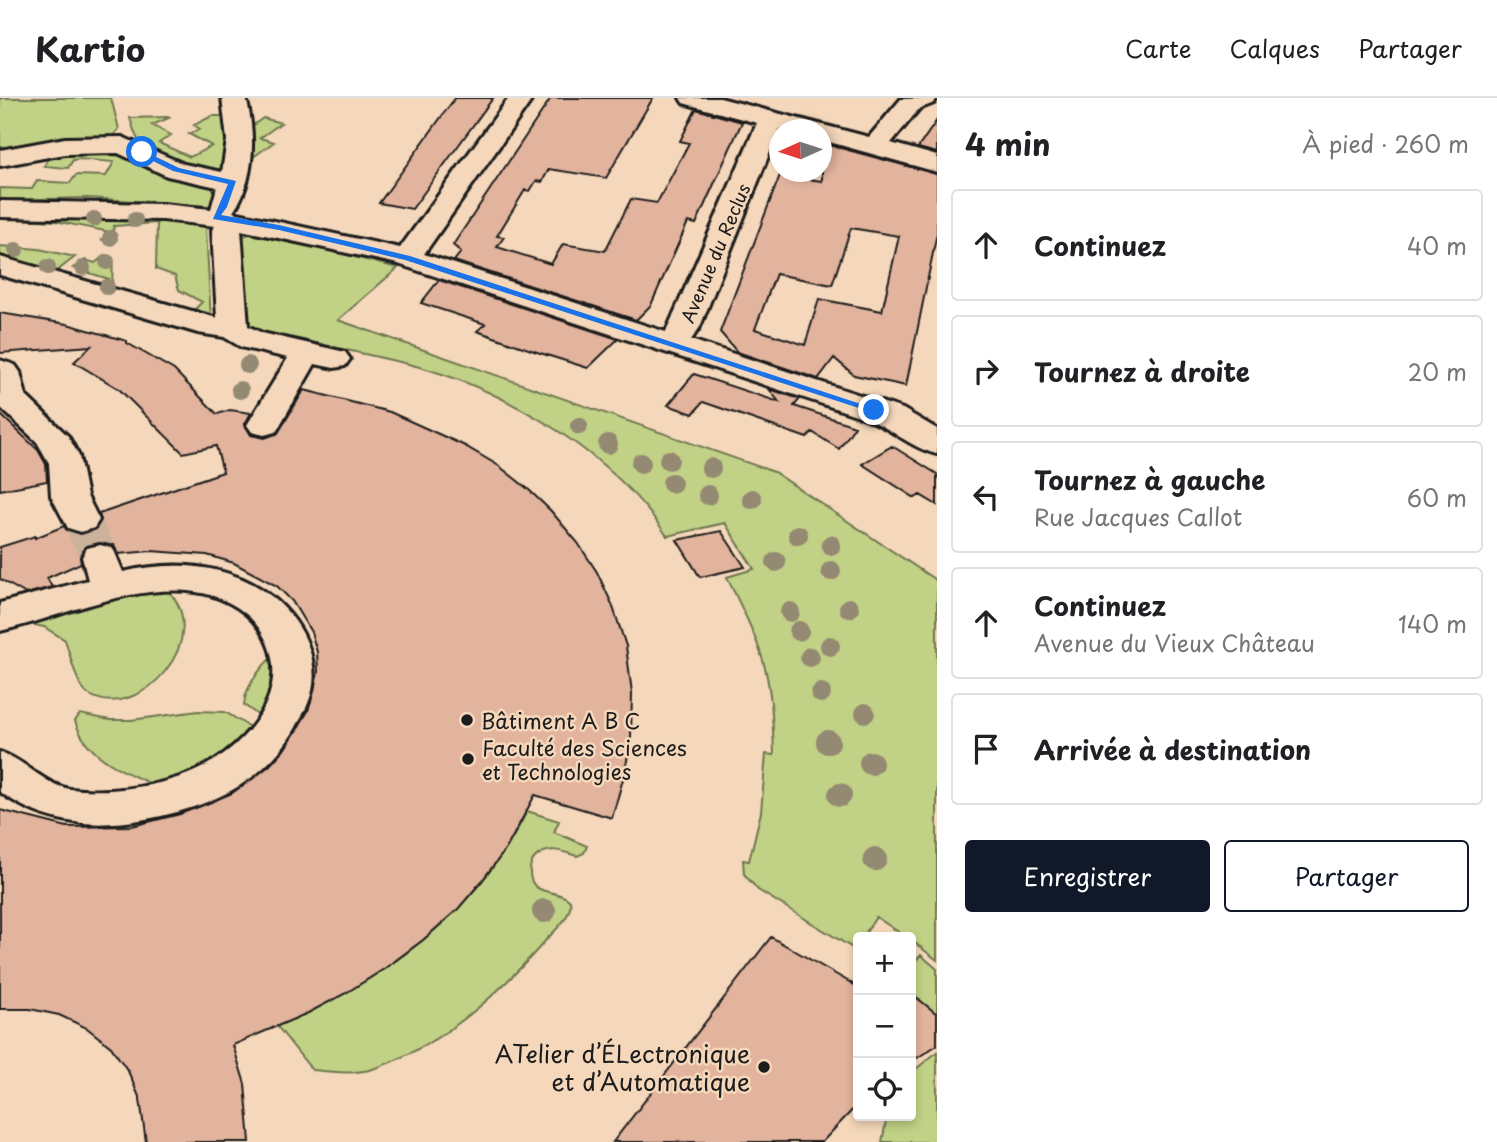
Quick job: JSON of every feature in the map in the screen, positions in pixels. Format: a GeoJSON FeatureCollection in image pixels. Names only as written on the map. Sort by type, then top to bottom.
{"type":"FeatureCollection","features":[{"type":"Feature","properties":{"kind":"street"},"geometry":{"type":"LineString","coordinates":[[234,98],[241,142],[233,182],[223,207],[233,328],[240,335],[252,340],[320,356],[264,425]]}},
{"type":"Feature","properties":{"kind":"street"},"geometry":{"type":"LineString","coordinates":[[407,258],[521,98]]}},
{"type":"Feature","properties":{"kind":"street"},"geometry":{"type":"LineString","coordinates":[[692,98],[776,117]]}},
{"type":"Feature","properties":{"kind":"street","name":"Avenue du Reclus"},"geometry":{"type":"LineString","coordinates":[[672,345],[685,327],[776,117],[798,98]]}},
{"type":"Feature","properties":{"kind":"street"},"geometry":{"type":"LineString","coordinates":[[874,147],[900,116],[925,110]]}},
{"type":"Feature","properties":{"kind":"street"},"geometry":{"type":"LineString","coordinates":[[832,135],[937,164]]}},
{"type":"Feature","properties":{"kind":"street"},"geometry":{"type":"LineString","coordinates":[[0,158],[65,146],[122,145],[176,170],[233,182]]}},
{"type":"Feature","properties":{"kind":"street"},"geometry":{"type":"LineString","coordinates":[[0,209],[108,209],[225,218],[407,258],[874,410],[930,431]]}},
{"type":"Feature","properties":{"kind":"street"},"geometry":{"type":"LineString","coordinates":[[0,266],[209,327],[233,328]]}},
{"type":"Feature","properties":{"kind":"street"},"geometry":{"type":"LineString","coordinates":[[0,370],[4,372],[11,400],[51,436],[64,460],[69,496],[81,520]]}},
{"type":"Feature","properties":{"kind":"street"},"geometry":{"type":"LineString","coordinates":[[0,617],[104,573],[196,580],[229,588],[261,606],[283,633],[296,666],[294,687],[286,711],[273,732],[239,766],[210,783],[127,805],[69,806],[44,799],[0,769]]}},
{"type":"Feature","properties":{"kind":"green space"},"geometry":{"type":"Polygon","coordinates":[[[0,98],[111,98],[119,129],[112,137],[0,155],[0,98]]]}},
{"type":"Feature","properties":{"kind":"green space"},"geometry":{"type":"Polygon","coordinates":[[[212,116],[229,116],[226,169],[193,168],[158,156],[141,144],[130,118],[171,117],[152,125],[171,135],[159,143],[190,157],[212,146],[189,134],[200,129],[194,125],[212,116]]]}},
{"type":"Feature","properties":{"kind":"green space"},"geometry":{"type":"Polygon","coordinates":[[[263,118],[281,123],[260,138],[274,142],[245,163],[247,130],[263,118]]]}},
{"type":"Feature","properties":{"kind":"green space"},"geometry":{"type":"Polygon","coordinates":[[[112,149],[215,186],[218,190],[215,203],[211,206],[88,198],[0,200],[0,188],[32,189],[37,181],[70,183],[76,175],[106,176],[114,162],[78,159],[73,160],[68,168],[44,166],[54,151],[112,149]]]}},
{"type":"Feature","properties":{"kind":"green space"},"geometry":{"type":"Polygon","coordinates":[[[0,216],[160,220],[201,224],[206,228],[211,321],[190,314],[202,302],[179,290],[175,276],[156,269],[157,223],[114,226],[112,237],[101,240],[110,232],[55,221],[0,216]]]}},
{"type":"Feature","properties":{"kind":"green space"},"geometry":{"type":"Polygon","coordinates":[[[256,232],[398,268],[338,320],[774,472],[937,581],[937,960],[916,944],[916,932],[898,932],[876,917],[866,932],[853,932],[853,948],[758,890],[744,874],[743,860],[749,861],[761,812],[766,754],[774,755],[772,711],[762,656],[727,577],[754,569],[725,523],[667,536],[614,474],[546,423],[508,402],[470,384],[430,370],[252,328],[247,324],[240,237],[256,232]]]}},
{"type":"Feature","properties":{"kind":"green space"},"geometry":{"type":"Polygon","coordinates":[[[0,246],[39,249],[75,257],[53,274],[0,258],[0,246]]]}},
{"type":"Feature","properties":{"kind":"green space"},"geometry":{"type":"Polygon","coordinates":[[[105,255],[113,258],[112,288],[99,288],[109,279],[73,268],[85,260],[95,263],[105,255]]]}},
{"type":"Feature","properties":{"kind":"green space"},"geometry":{"type":"Polygon","coordinates":[[[166,589],[179,608],[183,629],[177,651],[166,671],[149,687],[129,698],[108,701],[88,694],[77,678],[65,640],[44,627],[25,623],[45,614],[166,589]]]}},
{"type":"Feature","properties":{"kind":"green space"},"geometry":{"type":"Polygon","coordinates":[[[285,647],[262,718],[244,705],[245,697],[258,672],[285,647]]]}},
{"type":"Feature","properties":{"kind":"green space"},"geometry":{"type":"Polygon","coordinates":[[[198,711],[225,712],[253,729],[237,760],[154,785],[118,768],[96,753],[80,734],[75,721],[80,714],[110,720],[131,720],[198,711]]]}},
{"type":"Feature","properties":{"kind":"green space"},"geometry":{"type":"Polygon","coordinates":[[[527,811],[559,821],[554,832],[587,846],[584,853],[577,856],[559,851],[545,852],[531,864],[531,880],[535,886],[570,901],[569,912],[562,922],[489,998],[425,1045],[401,1058],[360,1072],[312,1070],[277,1026],[352,989],[422,941],[453,913],[481,882],[506,848],[527,811]]]}},
{"type":"Feature","properties":{"kind":"green space"},"geometry":{"type":"Polygon","coordinates":[[[921,955],[937,969],[937,1017],[916,1000],[916,960],[921,955]]]}},
{"type":"Feature","properties":{"kind":"green space"},"geometry":{"type":"Polygon","coordinates":[[[937,1052],[937,1142],[882,1142],[886,1121],[916,1121],[916,1069],[937,1052]]]}},
{"type":"Feature","properties":{"kind":"building"},"geometry":{"type":"Polygon","coordinates":[[[455,98],[493,98],[412,209],[379,203],[455,98]]]}},
{"type":"Feature","properties":{"kind":"building"},"geometry":{"type":"Polygon","coordinates":[[[551,98],[653,98],[606,178],[549,169],[542,182],[536,181],[530,191],[525,190],[497,236],[504,237],[497,247],[551,264],[563,244],[605,251],[631,199],[657,203],[689,143],[680,141],[696,109],[742,122],[696,224],[688,222],[651,305],[636,320],[454,261],[461,252],[453,245],[551,98]]]}},
{"type":"Feature","properties":{"kind":"building"},"geometry":{"type":"Polygon","coordinates":[[[937,120],[937,153],[918,148],[937,120]]]}},
{"type":"Feature","properties":{"kind":"building"},"geometry":{"type":"Polygon","coordinates":[[[832,146],[937,174],[937,233],[906,386],[854,375],[834,358],[818,379],[737,352],[720,332],[777,182],[832,182],[832,146]],[[851,228],[832,285],[776,274],[755,329],[805,345],[819,299],[882,311],[899,236],[851,228]]]}},
{"type":"Feature","properties":{"kind":"building"},"geometry":{"type":"Polygon","coordinates":[[[439,280],[618,339],[588,368],[537,352],[477,331],[485,324],[421,303],[439,280]]]}},
{"type":"Feature","properties":{"kind":"building","name":"Bâtiment A B C"},"geometry":{"type":"Polygon","coordinates":[[[0,313],[67,324],[127,341],[174,370],[217,414],[230,410],[251,413],[245,424],[251,435],[265,438],[278,433],[304,390],[390,412],[465,446],[499,466],[528,489],[578,543],[597,572],[612,604],[626,646],[632,693],[631,737],[625,772],[612,818],[535,795],[506,849],[481,882],[458,909],[423,940],[346,993],[308,1013],[233,1045],[245,1084],[250,1142],[146,1142],[140,1099],[128,1071],[111,1047],[87,1028],[59,1015],[30,1009],[0,1009],[0,810],[67,827],[132,826],[180,814],[232,793],[269,766],[284,750],[308,711],[318,673],[317,652],[311,632],[292,601],[277,586],[234,563],[207,555],[151,551],[118,554],[114,545],[99,542],[85,547],[80,556],[81,563],[47,578],[52,587],[26,594],[0,579],[0,547],[35,538],[64,526],[67,531],[80,535],[95,531],[101,521],[99,514],[223,472],[216,446],[183,453],[119,389],[74,362],[91,346],[0,353],[0,313]]]}},
{"type":"Feature","properties":{"kind":"building"},"geometry":{"type":"Polygon","coordinates":[[[694,374],[779,402],[769,389],[800,399],[794,406],[855,426],[839,449],[812,432],[807,438],[703,402],[693,414],[668,405],[694,374]]]}},
{"type":"Feature","properties":{"kind":"building"},"geometry":{"type":"Polygon","coordinates":[[[0,414],[38,450],[46,464],[47,481],[0,490],[0,414]]]}},
{"type":"Feature","properties":{"kind":"building"},"geometry":{"type":"Polygon","coordinates":[[[892,446],[937,474],[937,505],[920,495],[915,498],[862,464],[892,446]]]}},
{"type":"Feature","properties":{"kind":"building"},"geometry":{"type":"Polygon","coordinates":[[[721,531],[745,567],[700,577],[677,540],[721,531]]]}},
{"type":"Feature","properties":{"kind":"building","name":"ATelier d’ÉLectronique et d’Automatique"},"geometry":{"type":"Polygon","coordinates":[[[771,937],[853,984],[853,1109],[822,1142],[613,1142],[771,937]]]}},
{"type":"Feature","properties":{"kind":"building"},"geometry":{"type":"Polygon","coordinates":[[[916,997],[937,1014],[937,1045],[916,1059],[916,997]]]}},
{"type":"Feature","properties":{"kind":"tunnel"},"geometry":{"type":"LineString","coordinates":[[81,520],[100,557]]}},
{"type":"Feature","properties":{"kind":"place","name":"Bâtiment A B C"},"geometry":{"type":"Point","coordinates":[467,720]}},
{"type":"Feature","properties":{"kind":"place","name":"Faculté des Sciences et Technologies"},"geometry":{"type":"Point","coordinates":[468,759]}},
{"type":"Feature","properties":{"kind":"place","name":"ATelier d’ÉLectronique et d’Automatique"},"geometry":{"type":"Point","coordinates":[764,1067]}},
{"type":"Feature","properties":{"kind":"route"},"geometry":{"type":"LineString","coordinates":[[142,152],[176,170],[233,182],[216,217],[279,228],[407,258],[874,410]]}}]}
